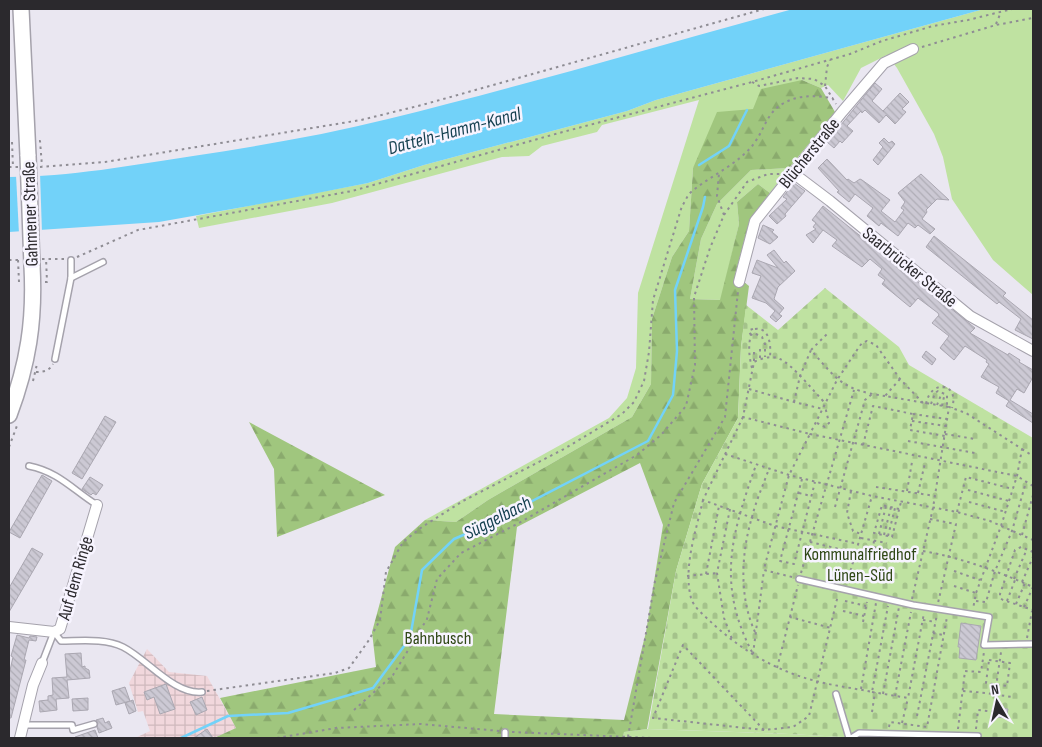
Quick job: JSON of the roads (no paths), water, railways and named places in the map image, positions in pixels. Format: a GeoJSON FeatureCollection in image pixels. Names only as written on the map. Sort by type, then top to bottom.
{"type":"FeatureCollection","features":[{"type":"Feature","properties":{"kind":"main road","name":"Gahmener Straße"},"geometry":{"type":"LineString","coordinates":[[9,415],[24,370],[30,344],[33,309],[28,261],[28,163],[22,9]]}},
{"type":"Feature","properties":{"kind":"street","name":"Blücherstraße"},"geometry":{"type":"LineString","coordinates":[[739,282],[756,221],[842,112],[884,63],[913,50]]}},
{"type":"Feature","properties":{"kind":"street","name":"Saarbrücker Straße"},"geometry":{"type":"LineString","coordinates":[[793,173],[970,316],[1033,351]]}},
{"type":"Feature","properties":{"kind":"street","name":"Auf dem Ringe"},"geometry":{"type":"LineString","coordinates":[[9,627],[54,632],[60,629],[97,505]]}},
{"type":"Feature","properties":{"kind":"street"},"geometry":{"type":"LineString","coordinates":[[20,738],[42,663]]}},
{"type":"Feature","properties":{"kind":"lane"},"geometry":{"type":"LineString","coordinates":[[55,360],[71,278],[71,260]]}},
{"type":"Feature","properties":{"kind":"lane"},"geometry":{"type":"LineString","coordinates":[[71,278],[103,262]]}},
{"type":"Feature","properties":{"kind":"lane"},"geometry":{"type":"LineString","coordinates":[[29,466],[43,469],[62,478],[97,505]]}},
{"type":"Feature","properties":{"kind":"lane"},"geometry":{"type":"LineString","coordinates":[[799,579],[925,607],[989,617],[984,644],[1033,644]]}},
{"type":"Feature","properties":{"kind":"lane"},"geometry":{"type":"LineString","coordinates":[[42,663],[54,632]]}},
{"type":"Feature","properties":{"kind":"lane"},"geometry":{"type":"LineString","coordinates":[[54,632],[61,641],[104,642],[121,646],[169,681],[192,693],[202,692]]}},
{"type":"Feature","properties":{"kind":"lane"},"geometry":{"type":"LineString","coordinates":[[836,694],[850,738],[859,733],[978,736]]}},
{"type":"Feature","properties":{"kind":"lane"},"geometry":{"type":"LineString","coordinates":[[23,726],[72,725],[73,730],[94,724]]}},
{"type":"Feature","properties":{"kind":"lane"},"geometry":{"type":"LineString","coordinates":[[505,738],[506,732]]}},
{"type":"Feature","properties":{"kind":"water","name":"Datteln-Hamm-Kanal"},"geometry":{"type":"Polygon","coordinates":[[[793,9],[984,9],[656,100],[627,111],[424,165],[368,183],[159,222],[9,232],[9,177],[78,173],[124,167],[340,130],[489,93],[793,9]]]}},
{"type":"Feature","properties":{"kind":"waterway","name":"Süggelbach"},"geometry":{"type":"LineString","coordinates":[[699,165],[729,146],[747,110]]}},
{"type":"Feature","properties":{"kind":"waterway","name":"Süggelbach"},"geometry":{"type":"LineString","coordinates":[[181,738],[228,716],[288,713],[373,688],[410,638],[422,570],[454,539],[482,527],[648,441],[673,395],[677,351],[675,290],[705,197]]}},
{"type":"Feature","properties":{"kind":"park label","name":"Kommunalfriedhof Lünen-Süd"},"geometry":{"type":"Point","coordinates":[860,564]}},
{"type":"Feature","properties":{"kind":"park label","name":"Bahnbusch"},"geometry":{"type":"Point","coordinates":[438,638]}}]}
